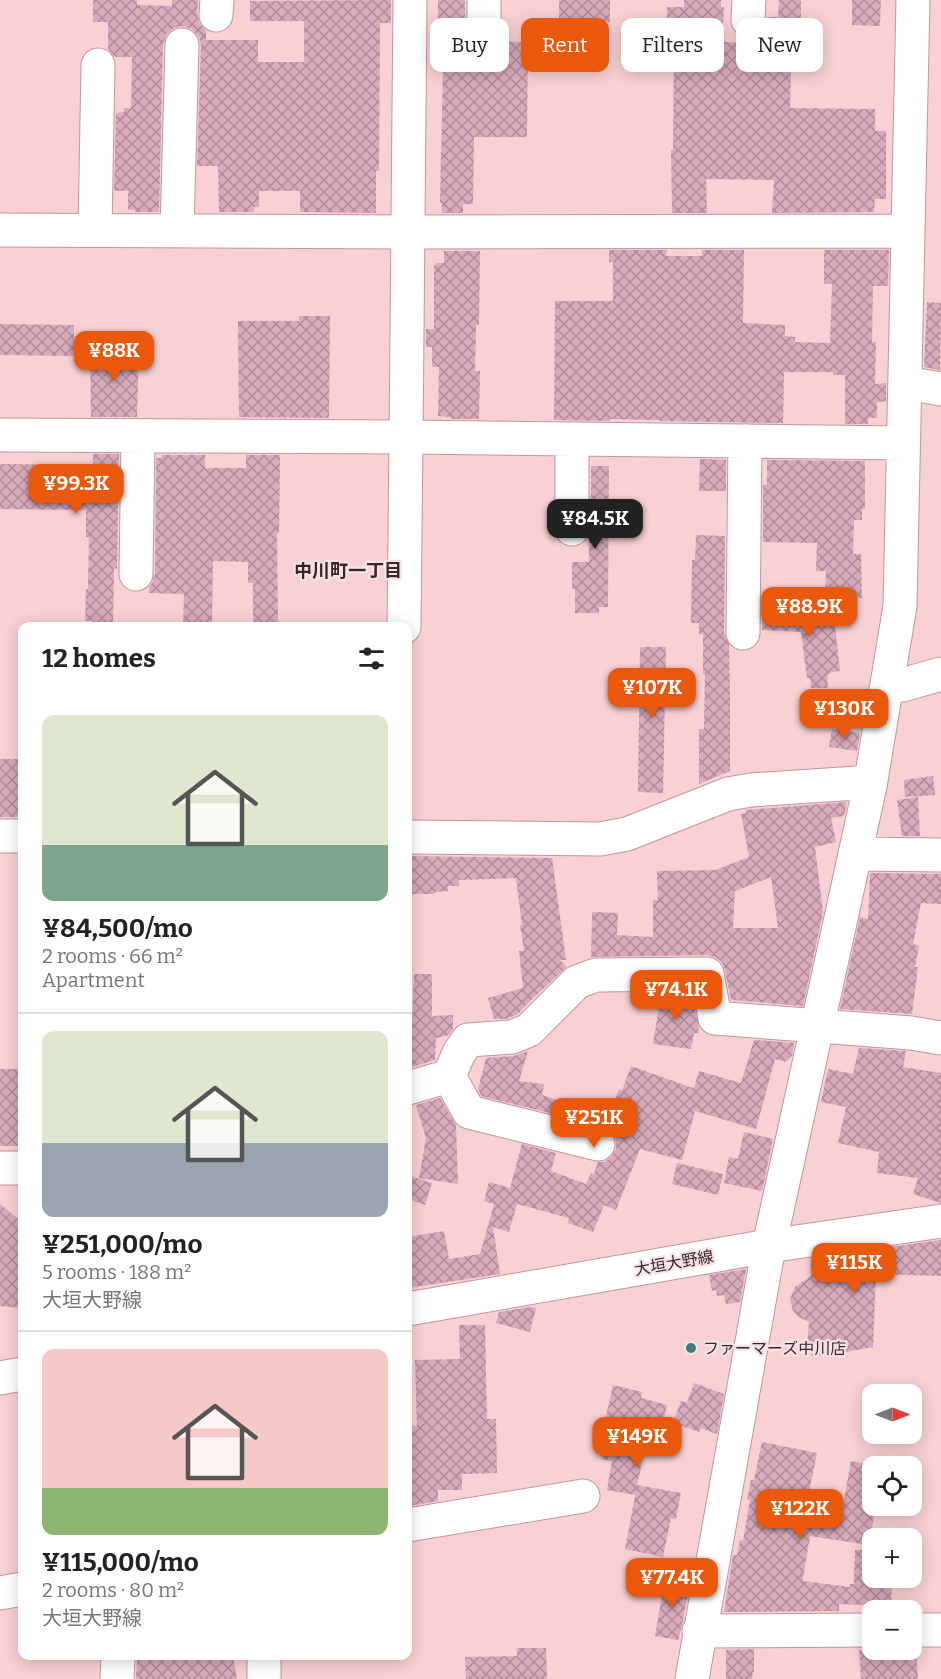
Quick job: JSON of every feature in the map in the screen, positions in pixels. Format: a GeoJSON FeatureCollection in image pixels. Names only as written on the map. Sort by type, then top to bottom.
{"type":"FeatureCollection","features":[{"type":"Feature","properties":{"kind":"street"},"geometry":{"type":"LineString","coordinates":[[405,622],[410,0]]}},
{"type":"Feature","properties":{"kind":"street"},"geometry":{"type":"LineString","coordinates":[[692,1679],[769,1246],[870,786],[900,606],[913,0]]}},
{"type":"Feature","properties":{"kind":"street"},"geometry":{"type":"LineString","coordinates":[[177,230],[182,45]]}},
{"type":"Feature","properties":{"kind":"street"},"geometry":{"type":"LineString","coordinates":[[95,230],[98,65]]}},
{"type":"Feature","properties":{"kind":"street"},"geometry":{"type":"LineString","coordinates":[[0,230],[908,231]]}},
{"type":"Feature","properties":{"kind":"street"},"geometry":{"type":"LineString","coordinates":[[905,383],[941,390]]}},
{"type":"Feature","properties":{"kind":"street"},"geometry":{"type":"LineString","coordinates":[[0,435],[903,443]]}},
{"type":"Feature","properties":{"kind":"street"},"geometry":{"type":"LineString","coordinates":[[136,574],[138,436]]}},
{"type":"Feature","properties":{"kind":"street"},"geometry":{"type":"LineString","coordinates":[[572,439],[572,530]]}},
{"type":"Feature","properties":{"kind":"street"},"geometry":{"type":"LineString","coordinates":[[743,633],[745,441]]}},
{"type":"Feature","properties":{"kind":"street"},"geometry":{"type":"LineString","coordinates":[[888,686],[902,685],[941,674]]}},
{"type":"Feature","properties":{"kind":"street"},"geometry":{"type":"LineString","coordinates":[[412,837],[600,839],[627,834],[728,794],[751,790],[857,783],[870,786]]}},
{"type":"Feature","properties":{"kind":"street"},"geometry":{"type":"LineString","coordinates":[[0,836],[18,836]]}},
{"type":"Feature","properties":{"kind":"street"},"geometry":{"type":"LineString","coordinates":[[855,854],[941,855]]}},
{"type":"Feature","properties":{"kind":"street"},"geometry":{"type":"LineString","coordinates":[[449,1076],[459,1053],[468,1040],[513,1037],[529,1030],[577,982],[596,975],[707,974],[715,1018],[941,1038]]}},
{"type":"Feature","properties":{"kind":"street"},"geometry":{"type":"LineString","coordinates":[[412,1087],[449,1076]]}},
{"type":"Feature","properties":{"kind":"street"},"geometry":{"type":"LineString","coordinates":[[449,1076],[469,1112],[598,1144]]}},
{"type":"Feature","properties":{"kind":"street"},"geometry":{"type":"LineString","coordinates":[[0,1168],[18,1168]]}},
{"type":"Feature","properties":{"kind":"street","name":"大垣大野線"},"geometry":{"type":"LineString","coordinates":[[412,1308],[769,1246],[941,1221]]}},
{"type":"Feature","properties":{"kind":"street"},"geometry":{"type":"LineString","coordinates":[[0,1378],[18,1375]]}},
{"type":"Feature","properties":{"kind":"street"},"geometry":{"type":"LineString","coordinates":[[412,1524],[583,1496]]}},
{"type":"Feature","properties":{"kind":"street"},"geometry":{"type":"LineString","coordinates":[[0,1593],[18,1591]]}},
{"type":"Feature","properties":{"kind":"street"},"geometry":{"type":"LineString","coordinates":[[699,1631],[862,1630]]}},
{"type":"Feature","properties":{"kind":"street"},"geometry":{"type":"LineString","coordinates":[[922,1630],[941,1630]]}},
{"type":"Feature","properties":{"kind":"street"},"geometry":{"type":"LineString","coordinates":[[117,1679],[118,1660]]}},
{"type":"Feature","properties":{"kind":"street"},"geometry":{"type":"LineString","coordinates":[[264,1660],[264,1679]]}},
{"type":"Feature","properties":{"kind":"building"},"geometry":{"type":"Polygon","coordinates":[[[93,0],[137,0],[137,5],[172,6],[172,0],[198,0],[197,14],[200,24],[206,31],[206,40],[258,40],[258,62],[304,62],[304,21],[250,21],[250,1],[391,0],[391,23],[380,23],[379,171],[376,171],[376,213],[300,212],[300,191],[259,191],[259,207],[254,207],[254,212],[219,212],[218,166],[197,166],[201,45],[199,37],[192,29],[182,26],[174,28],[166,35],[163,44],[159,212],[128,210],[128,191],[114,191],[116,113],[124,112],[124,108],[131,108],[132,57],[115,57],[108,49],[108,22],[93,22],[93,0]]]}},
{"type":"Feature","properties":{"kind":"building"},"geometry":{"type":"Polygon","coordinates":[[[438,0],[465,0],[465,18],[438,18],[438,0]]]}},
{"type":"Feature","properties":{"kind":"building"},"geometry":{"type":"Polygon","coordinates":[[[559,0],[610,0],[610,22],[609,18],[559,18],[559,0]]]}},
{"type":"Feature","properties":{"kind":"building"},"geometry":{"type":"Polygon","coordinates":[[[684,0],[721,0],[721,7],[724,7],[723,18],[667,18],[667,7],[684,7],[684,0]]]}},
{"type":"Feature","properties":{"kind":"building"},"geometry":{"type":"Polygon","coordinates":[[[779,0],[801,0],[801,18],[767,18],[778,17],[779,0]]]}},
{"type":"Feature","properties":{"kind":"building"},"geometry":{"type":"Polygon","coordinates":[[[852,0],[881,0],[880,26],[852,25],[852,0]]]}},
{"type":"Feature","properties":{"kind":"building"},"geometry":{"type":"Polygon","coordinates":[[[509,42],[521,42],[521,72],[528,72],[527,137],[474,137],[473,204],[463,204],[463,213],[442,213],[442,203],[440,203],[443,72],[509,72],[509,42]]]}},
{"type":"Feature","properties":{"kind":"building"},"geometry":{"type":"Polygon","coordinates":[[[724,42],[736,42],[736,72],[791,72],[790,108],[875,109],[875,131],[886,131],[886,199],[875,199],[874,212],[772,213],[774,180],[706,179],[707,213],[672,213],[671,150],[673,150],[674,72],[724,72],[724,42]]]}},
{"type":"Feature","properties":{"kind":"building"},"geometry":{"type":"Polygon","coordinates":[[[609,250],[667,250],[666,256],[702,256],[702,250],[744,250],[743,323],[785,325],[785,336],[795,337],[795,342],[830,343],[832,284],[824,284],[824,250],[889,250],[888,286],[873,286],[872,342],[876,342],[875,384],[886,383],[886,401],[877,402],[877,418],[868,418],[868,424],[845,424],[845,375],[833,375],[833,372],[784,372],[783,423],[554,420],[555,301],[613,301],[613,262],[609,262],[609,250]]]}},
{"type":"Feature","properties":{"kind":"building"},"geometry":{"type":"Polygon","coordinates":[[[444,251],[480,251],[479,325],[476,325],[475,371],[480,371],[479,419],[450,419],[450,417],[438,416],[439,367],[432,367],[432,347],[426,347],[426,329],[434,329],[434,265],[444,263],[444,251]]]}},
{"type":"Feature","properties":{"kind":"building"},"geometry":{"type":"Polygon","coordinates":[[[927,302],[941,303],[940,370],[924,367],[927,302]]]}},
{"type":"Feature","properties":{"kind":"building"},"geometry":{"type":"Polygon","coordinates":[[[299,316],[330,316],[329,418],[239,417],[238,321],[299,321],[299,316]]]}},
{"type":"Feature","properties":{"kind":"building"},"geometry":{"type":"Polygon","coordinates":[[[0,324],[74,325],[74,356],[0,355],[0,324]]]}},
{"type":"Feature","properties":{"kind":"building"},"geometry":{"type":"Polygon","coordinates":[[[90,347],[139,348],[137,417],[91,417],[90,347]]]}},
{"type":"Feature","properties":{"kind":"building"},"geometry":{"type":"Polygon","coordinates":[[[93,454],[119,454],[117,569],[114,568],[113,622],[85,621],[89,537],[86,537],[86,510],[0,509],[0,464],[93,465],[93,454]]]}},
{"type":"Feature","properties":{"kind":"building"},"geometry":{"type":"Polygon","coordinates":[[[162,455],[205,455],[205,468],[246,468],[246,455],[280,455],[279,533],[277,533],[278,622],[253,622],[253,583],[248,583],[248,562],[213,561],[212,622],[183,622],[184,594],[149,593],[149,587],[155,574],[156,458],[162,458],[162,455]]]}},
{"type":"Feature","properties":{"kind":"building"},"geometry":{"type":"Polygon","coordinates":[[[700,459],[726,460],[726,491],[699,491],[700,459]]]}},
{"type":"Feature","properties":{"kind":"building"},"geometry":{"type":"Polygon","coordinates":[[[767,460],[865,461],[865,509],[862,509],[862,520],[854,520],[853,554],[861,554],[862,598],[850,597],[848,606],[825,606],[826,571],[816,571],[817,543],[763,542],[763,485],[767,485],[767,460]]]}},
{"type":"Feature","properties":{"kind":"building"},"geometry":{"type":"Polygon","coordinates":[[[591,466],[609,466],[608,607],[599,607],[599,613],[575,613],[572,562],[589,562],[591,466]]]}},
{"type":"Feature","properties":{"kind":"building"},"geometry":{"type":"Polygon","coordinates":[[[696,535],[725,536],[724,633],[729,644],[730,693],[730,771],[699,784],[699,729],[704,729],[705,674],[703,674],[703,634],[699,634],[699,623],[691,623],[692,560],[695,560],[696,535]]]}},
{"type":"Feature","properties":{"kind":"building"},"geometry":{"type":"Polygon","coordinates":[[[762,606],[833,608],[840,671],[827,675],[828,688],[811,688],[810,678],[807,678],[801,632],[762,630],[762,606]]]}},
{"type":"Feature","properties":{"kind":"building"},"geometry":{"type":"Polygon","coordinates":[[[640,647],[666,647],[663,793],[638,792],[640,647]]]}},
{"type":"Feature","properties":{"kind":"building"},"geometry":{"type":"Polygon","coordinates":[[[832,729],[860,733],[857,751],[829,747],[832,729]]]}},
{"type":"Feature","properties":{"kind":"building"},"geometry":{"type":"Polygon","coordinates":[[[0,759],[18,759],[18,817],[0,817],[0,759]]]}},
{"type":"Feature","properties":{"kind":"building"},"geometry":{"type":"Polygon","coordinates":[[[933,776],[935,795],[905,797],[904,780],[933,776]]]}},
{"type":"Feature","properties":{"kind":"building"},"geometry":{"type":"Polygon","coordinates":[[[918,797],[920,836],[902,836],[897,800],[918,797]]]}},
{"type":"Feature","properties":{"kind":"building"},"geometry":{"type":"Polygon","coordinates":[[[847,802],[844,816],[831,818],[836,842],[815,847],[823,912],[803,1006],[731,1000],[722,962],[707,955],[591,957],[592,912],[618,913],[617,935],[653,937],[653,900],[658,900],[657,871],[715,870],[749,857],[741,814],[746,813],[746,810],[847,802]],[[771,877],[735,891],[733,928],[778,928],[771,877]]]}},
{"type":"Feature","properties":{"kind":"building"},"geometry":{"type":"Polygon","coordinates":[[[412,856],[552,858],[566,960],[560,960],[567,967],[518,1014],[506,1019],[494,1019],[488,998],[523,988],[519,951],[524,951],[516,878],[459,880],[459,886],[448,886],[448,891],[435,892],[435,894],[412,894],[412,856]]]}},
{"type":"Feature","properties":{"kind":"building"},"geometry":{"type":"Polygon","coordinates":[[[870,873],[941,874],[941,904],[921,903],[913,944],[919,946],[915,967],[918,967],[912,1014],[840,1009],[860,917],[868,919],[870,873]]]}},
{"type":"Feature","properties":{"kind":"building"},"geometry":{"type":"Polygon","coordinates":[[[414,974],[432,974],[432,1016],[453,1015],[453,1029],[449,1035],[436,1038],[435,1060],[412,1067],[414,974]]]}},
{"type":"Feature","properties":{"kind":"building"},"geometry":{"type":"Polygon","coordinates":[[[661,993],[691,993],[699,1026],[698,1033],[694,1033],[691,1049],[653,1044],[661,993]]]}},
{"type":"Feature","properties":{"kind":"building"},"geometry":{"type":"Polygon","coordinates":[[[754,1040],[794,1043],[792,1056],[785,1062],[775,1059],[756,1129],[695,1111],[682,1160],[640,1149],[616,1210],[604,1205],[593,1232],[568,1223],[569,1218],[517,1204],[509,1232],[493,1227],[500,1274],[412,1287],[412,1236],[444,1231],[449,1259],[480,1254],[494,1204],[484,1201],[489,1182],[510,1188],[522,1144],[556,1153],[551,1171],[586,1184],[591,1173],[594,1174],[598,1162],[604,1162],[611,1157],[616,1149],[616,1138],[611,1130],[603,1126],[481,1096],[478,1089],[486,1058],[514,1056],[528,1051],[519,1081],[544,1084],[542,1095],[609,1117],[619,1089],[622,1091],[631,1066],[694,1088],[699,1071],[741,1083],[754,1040]]]}},
{"type":"Feature","properties":{"kind":"building"},"geometry":{"type":"Polygon","coordinates":[[[859,1048],[906,1051],[903,1067],[941,1073],[941,1203],[913,1194],[918,1178],[877,1173],[879,1152],[838,1143],[846,1107],[821,1102],[828,1069],[853,1074],[859,1048]]]}},
{"type":"Feature","properties":{"kind":"building"},"geometry":{"type":"Polygon","coordinates":[[[0,1069],[18,1069],[18,1146],[0,1146],[0,1069]]]}},
{"type":"Feature","properties":{"kind":"building"},"geometry":{"type":"Polygon","coordinates":[[[440,1098],[456,1125],[458,1184],[419,1178],[426,1138],[416,1105],[440,1098]]]}},
{"type":"Feature","properties":{"kind":"building"},"geometry":{"type":"Polygon","coordinates":[[[744,1132],[773,1139],[762,1191],[724,1183],[729,1157],[738,1159],[744,1132]]]}},
{"type":"Feature","properties":{"kind":"building"},"geometry":{"type":"Polygon","coordinates":[[[677,1163],[723,1174],[718,1195],[672,1184],[677,1163]]]}},
{"type":"Feature","properties":{"kind":"building"},"geometry":{"type":"Polygon","coordinates":[[[412,1176],[432,1183],[425,1205],[412,1200],[412,1176]]]}},
{"type":"Feature","properties":{"kind":"building"},"geometry":{"type":"Polygon","coordinates":[[[0,1204],[18,1219],[18,1308],[0,1306],[0,1204]]]}},
{"type":"Feature","properties":{"kind":"building"},"geometry":{"type":"Polygon","coordinates":[[[941,1240],[941,1276],[876,1274],[873,1347],[825,1356],[811,1356],[811,1347],[807,1347],[809,1322],[793,1311],[790,1299],[795,1287],[811,1276],[811,1259],[839,1255],[882,1257],[883,1248],[941,1240]]]}},
{"type":"Feature","properties":{"kind":"building"},"geometry":{"type":"Polygon","coordinates":[[[746,1269],[740,1302],[726,1304],[724,1295],[717,1296],[716,1290],[712,1291],[709,1275],[746,1269]]]}},
{"type":"Feature","properties":{"kind":"building"},"geometry":{"type":"Polygon","coordinates":[[[536,1308],[530,1332],[496,1323],[499,1312],[536,1308]]]}},
{"type":"Feature","properties":{"kind":"building"},"geometry":{"type":"Polygon","coordinates":[[[459,1325],[485,1325],[487,1419],[496,1419],[497,1473],[462,1474],[462,1490],[438,1490],[438,1501],[412,1505],[412,1426],[417,1426],[415,1360],[460,1359],[459,1325]]]}},
{"type":"Feature","properties":{"kind":"building"},"geometry":{"type":"Polygon","coordinates":[[[694,1383],[724,1394],[717,1434],[701,1428],[699,1432],[673,1423],[681,1401],[687,1403],[694,1383]]]}},
{"type":"Feature","properties":{"kind":"building"},"geometry":{"type":"Polygon","coordinates":[[[613,1385],[642,1392],[641,1398],[667,1405],[662,1426],[651,1423],[637,1485],[681,1493],[676,1519],[671,1518],[663,1557],[625,1549],[636,1491],[635,1495],[607,1490],[612,1461],[602,1459],[599,1447],[613,1385]]]}},
{"type":"Feature","properties":{"kind":"building"},"geometry":{"type":"Polygon","coordinates":[[[762,1442],[817,1453],[804,1517],[840,1522],[851,1461],[862,1463],[862,1516],[874,1516],[872,1528],[862,1528],[862,1544],[810,1536],[803,1581],[850,1587],[850,1584],[854,1584],[855,1550],[862,1550],[862,1588],[892,1588],[891,1600],[862,1600],[862,1605],[839,1604],[839,1611],[724,1612],[733,1555],[737,1555],[740,1540],[743,1541],[750,1500],[747,1500],[751,1480],[754,1480],[762,1442]]]}},
{"type":"Feature","properties":{"kind":"building"},"geometry":{"type":"Polygon","coordinates":[[[665,1578],[690,1582],[678,1640],[655,1636],[665,1578]]]}},
{"type":"Feature","properties":{"kind":"building"},"geometry":{"type":"Polygon","coordinates":[[[517,1648],[546,1648],[547,1679],[466,1679],[465,1657],[517,1656],[517,1648]]]}},
{"type":"Feature","properties":{"kind":"building"},"geometry":{"type":"Polygon","coordinates":[[[754,1649],[752,1679],[726,1679],[726,1650],[754,1649]]]}},
{"type":"Feature","properties":{"kind":"building"},"geometry":{"type":"Polygon","coordinates":[[[859,1650],[862,1650],[862,1660],[917,1660],[918,1679],[861,1679],[859,1650]]]}},
{"type":"Feature","properties":{"kind":"building"},"geometry":{"type":"Polygon","coordinates":[[[137,1660],[234,1660],[237,1679],[136,1679],[137,1660]]]}},
{"type":"Feature","properties":{"kind":"place","name":"ファーマーズ中川店"},"geometry":{"type":"Point","coordinates":[691,1348]}},
{"type":"Feature","properties":{"kind":"district","name":"中川町一丁目"},"geometry":{"type":"Point","coordinates":[348,571]}}]}
